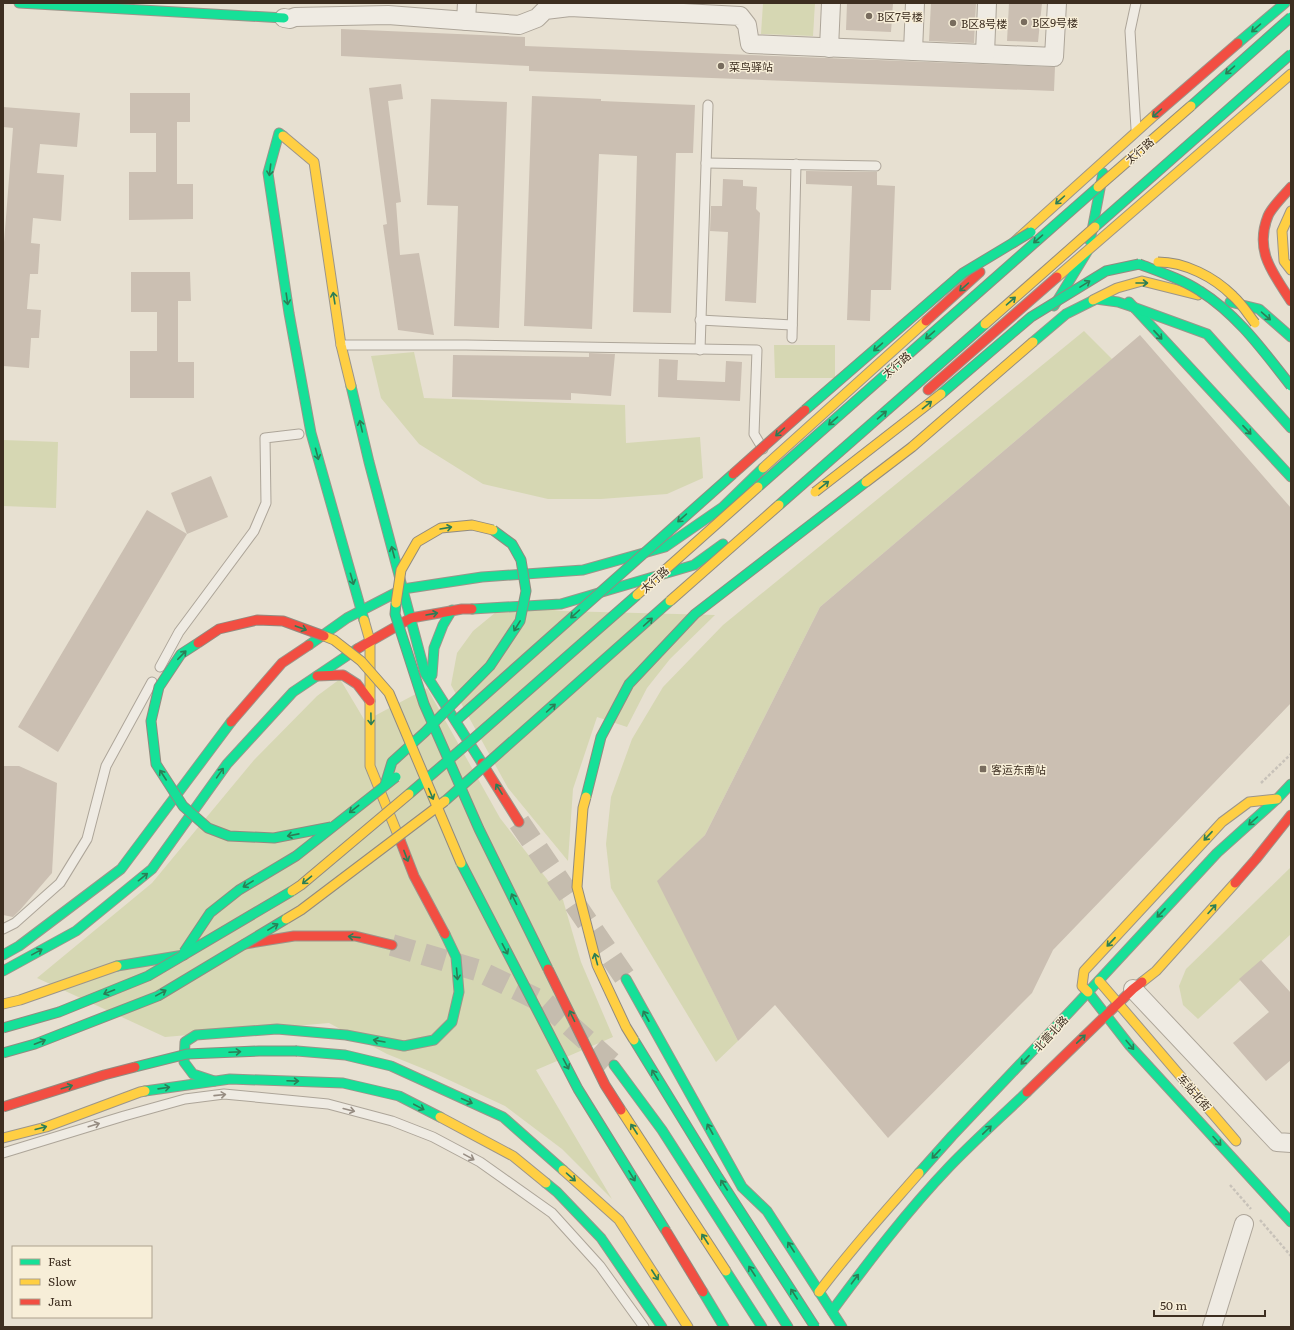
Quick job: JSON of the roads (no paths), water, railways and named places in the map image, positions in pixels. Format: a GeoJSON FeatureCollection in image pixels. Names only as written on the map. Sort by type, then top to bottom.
{"type":"FeatureCollection","features":[{"type":"Feature","properties":{"kind":"main road"},"geometry":{"type":"LineString","coordinates":[[19,3],[284,18]]}},
{"type":"Feature","properties":{"kind":"main road"},"geometry":{"type":"LineString","coordinates":[[3,955],[19,946],[121,869],[226,726],[282,663],[347,618],[403,589],[482,577],[583,570],[665,547],[723,507],[770,461],[1136,131],[1285,3]]}},
{"type":"Feature","properties":{"kind":"main road","name":"太行路"},"geometry":{"type":"LineString","coordinates":[[3,1028],[59,1012],[148,976],[301,885],[503,713],[1291,16]]}},
{"type":"Feature","properties":{"kind":"main road"},"geometry":{"type":"LineString","coordinates":[[3,1053],[35,1044],[158,996],[301,910],[452,796],[712,564],[1291,54]]}},
{"type":"Feature","properties":{"kind":"main road"},"geometry":{"type":"LineString","coordinates":[[921,397],[1092,258],[1291,74]]}},
{"type":"Feature","properties":{"kind":"main road"},"geometry":{"type":"LineString","coordinates":[[214,1081],[193,1074],[184,1062],[185,1042],[196,1035],[277,1029],[346,1035],[404,1046],[434,1040],[452,1022],[459,992],[456,957],[438,919],[414,876],[370,766],[370,641],[309,433],[268,173],[279,133],[314,162],[341,345],[369,462],[426,672],[519,822]]}},
{"type":"Feature","properties":{"kind":"main road"},"geometry":{"type":"LineString","coordinates":[[1033,342],[1092,258],[1106,158]]}},
{"type":"Feature","properties":{"kind":"main road"},"geometry":{"type":"LineString","coordinates":[[1291,187],[1268,215],[1262,241],[1269,268],[1291,301]]}},
{"type":"Feature","properties":{"kind":"main road"},"geometry":{"type":"LineString","coordinates":[[432,743],[488,691],[798,415],[963,273],[1080,203]]}},
{"type":"Feature","properties":{"kind":"main road"},"geometry":{"type":"LineString","coordinates":[[1291,211],[1282,231],[1284,261],[1291,270]]}},
{"type":"Feature","properties":{"kind":"main road"},"geometry":{"type":"LineString","coordinates":[[1092,258],[1132,307],[1291,477]]}},
{"type":"Feature","properties":{"kind":"main road"},"geometry":{"type":"LineString","coordinates":[[809,496],[926,406],[1031,317],[1106,271],[1139,264],[1167,261],[1191,268],[1227,290],[1262,330]]}},
{"type":"Feature","properties":{"kind":"main road"},"geometry":{"type":"LineString","coordinates":[[1139,264],[1172,276],[1201,292],[1220,306],[1240,325],[1291,386]]}},
{"type":"Feature","properties":{"kind":"main road"},"geometry":{"type":"LineString","coordinates":[[815,1327],[718,1176],[626,1028],[597,965],[577,887],[583,808],[601,737],[629,684],[695,614],[912,447],[1066,314],[1117,288],[1142,281],[1259,309],[1290,337]]}},
{"type":"Feature","properties":{"kind":"main road"},"geometry":{"type":"LineString","coordinates":[[1093,300],[1096,299],[1118,302],[1207,334],[1291,428]]}},
{"type":"Feature","properties":{"kind":"main road"},"geometry":{"type":"LineString","coordinates":[[890,422],[909,407]]}},
{"type":"Feature","properties":{"kind":"main road"},"geometry":{"type":"LineString","coordinates":[[3,971],[76,931],[152,869],[227,764],[293,692],[370,641],[411,618],[462,609],[561,604],[694,565],[878,431]]}},
{"type":"Feature","properties":{"kind":"main road"},"geometry":{"type":"LineString","coordinates":[[712,564],[783,514]]}},
{"type":"Feature","properties":{"kind":"main road"},"geometry":{"type":"LineString","coordinates":[[385,785],[392,762],[425,732],[430,726],[436,721],[490,666],[520,621],[526,591],[521,560],[512,544],[494,530],[472,525],[441,528],[417,542],[401,570],[395,614],[424,704],[430,718],[433,725],[442,746],[479,829],[605,1085],[762,1327]]}},
{"type":"Feature","properties":{"kind":"main road"},"geometry":{"type":"LineString","coordinates":[[432,682],[434,648],[443,626],[452,610]]}},
{"type":"Feature","properties":{"kind":"main road"},"geometry":{"type":"LineString","coordinates":[[331,827],[274,838],[229,836],[208,828],[183,806],[156,764],[151,721],[159,687],[181,654],[219,629],[257,620],[283,621],[334,640],[361,662],[389,693],[465,873],[578,1089],[724,1327]]}},
{"type":"Feature","properties":{"kind":"main road"},"geometry":{"type":"LineString","coordinates":[[317,676],[343,675],[356,684],[370,701]]}},
{"type":"Feature","properties":{"kind":"main road"},"geometry":{"type":"LineString","coordinates":[[181,957],[210,913],[239,890],[296,856],[385,785],[421,754]]}},
{"type":"Feature","properties":{"kind":"main road","name":"北营北路"},"geometry":{"type":"LineString","coordinates":[[819,1292],[850,1252],[916,1176],[1217,853],[1277,799],[1291,784]]}},
{"type":"Feature","properties":{"kind":"main road"},"geometry":{"type":"LineString","coordinates":[[1277,799],[1250,802],[1222,822],[1084,971],[1082,986],[1130,1046],[1291,1222]]}},
{"type":"Feature","properties":{"kind":"main road"},"geometry":{"type":"LineString","coordinates":[[832,1311],[888,1238],[926,1192],[950,1166],[1118,1004],[1134,983],[1156,971],[1256,859],[1291,815]]}},
{"type":"Feature","properties":{"kind":"main road"},"geometry":{"type":"LineString","coordinates":[[3,1004],[20,1000],[113,967],[294,936],[355,936],[392,945]]}},
{"type":"Feature","properties":{"kind":"main road"},"geometry":{"type":"LineString","coordinates":[[1124,965],[1129,947]]}},
{"type":"Feature","properties":{"kind":"main road"},"geometry":{"type":"LineString","coordinates":[[626,979],[742,1187],[767,1210],[842,1327]]}},
{"type":"Feature","properties":{"kind":"main road","name":"车站北街"},"geometry":{"type":"LineString","coordinates":[[1099,981],[1240,1145]]}},
{"type":"Feature","properties":{"kind":"main road"},"geometry":{"type":"LineString","coordinates":[[3,1106],[104,1075],[187,1054],[297,1050],[345,1055],[391,1066],[503,1117],[619,1220],[688,1327]]}},
{"type":"Feature","properties":{"kind":"main road"},"geometry":{"type":"LineString","coordinates":[[614,1065],[662,1130],[788,1327]]}},
{"type":"Feature","properties":{"kind":"main road"},"geometry":{"type":"LineString","coordinates":[[3,1138],[46,1127],[140,1092],[230,1079],[343,1083],[399,1096],[513,1156],[557,1192],[601,1238],[662,1327]]}},
{"type":"Feature","properties":{"kind":"street"},"geometry":{"type":"LineString","coordinates":[[466,21],[467,3]]}},
{"type":"Feature","properties":{"kind":"street"},"geometry":{"type":"LineString","coordinates":[[829,48],[831,3]]}},
{"type":"Feature","properties":{"kind":"street"},"geometry":{"type":"LineString","coordinates":[[913,51],[915,3]]}},
{"type":"Feature","properties":{"kind":"street"},"geometry":{"type":"LineString","coordinates":[[985,54],[987,3]]}},
{"type":"Feature","properties":{"kind":"street"},"geometry":{"type":"LineString","coordinates":[[284,18],[310,10],[388,9],[466,21],[519,25],[537,18],[545,7],[621,6],[740,9],[747,25],[750,44],[1054,57],[1057,3]]}},
{"type":"Feature","properties":{"kind":"street"},"geometry":{"type":"LineString","coordinates":[[1134,983],[1277,1142],[1291,1143]]}},
{"type":"Feature","properties":{"kind":"street"},"geometry":{"type":"LineString","coordinates":[[1212,1327],[1253,1219]]}},
{"type":"Feature","properties":{"kind":"lane"},"geometry":{"type":"LineString","coordinates":[[238,3],[238,16]]}},
{"type":"Feature","properties":{"kind":"lane"},"geometry":{"type":"LineString","coordinates":[[1136,3],[1130,31],[1136,131]]}},
{"type":"Feature","properties":{"kind":"lane"},"geometry":{"type":"LineString","coordinates":[[700,350],[708,105]]}},
{"type":"Feature","properties":{"kind":"lane"},"geometry":{"type":"LineString","coordinates":[[706,163],[876,166]]}},
{"type":"Feature","properties":{"kind":"lane"},"geometry":{"type":"LineString","coordinates":[[792,338],[796,164]]}},
{"type":"Feature","properties":{"kind":"lane"},"geometry":{"type":"LineString","coordinates":[[700,320],[792,325]]}},
{"type":"Feature","properties":{"kind":"lane"},"geometry":{"type":"LineString","coordinates":[[341,345],[466,345],[757,350],[754,434],[770,461]]}},
{"type":"Feature","properties":{"kind":"lane"},"geometry":{"type":"LineString","coordinates":[[3,929],[15,923],[60,883],[87,839],[106,766],[124,733],[180,632],[254,531],[266,503],[265,438],[309,433]]}},
{"type":"Feature","properties":{"kind":"lane"},"geometry":{"type":"LineString","coordinates":[[3,1153],[124,1116],[185,1100],[224,1094],[328,1104],[392,1121],[433,1137],[480,1162],[552,1213],[600,1266],[644,1327]]}},
{"type":"Feature","properties":{"kind":"tunnel"},"geometry":{"type":"LineString","coordinates":[[519,822],[626,979]]}},
{"type":"Feature","properties":{"kind":"tunnel"},"geometry":{"type":"LineString","coordinates":[[392,945],[477,970],[545,1003],[614,1065]]}},
{"type":"Feature","properties":{"kind":"place","name":"B区7号楼"},"geometry":{"type":"Point","coordinates":[869,16]}},
{"type":"Feature","properties":{"kind":"place","name":"B区9号楼"},"geometry":{"type":"Point","coordinates":[1024,22]}},
{"type":"Feature","properties":{"kind":"place","name":"B区8号楼"},"geometry":{"type":"Point","coordinates":[953,23]}},
{"type":"Feature","properties":{"kind":"place","name":"菜鸟驿站"},"geometry":{"type":"Point","coordinates":[721,66]}},
{"type":"Feature","properties":{"kind":"place","name":"客运东南站"},"geometry":{"type":"Point","coordinates":[983,769]}}]}
